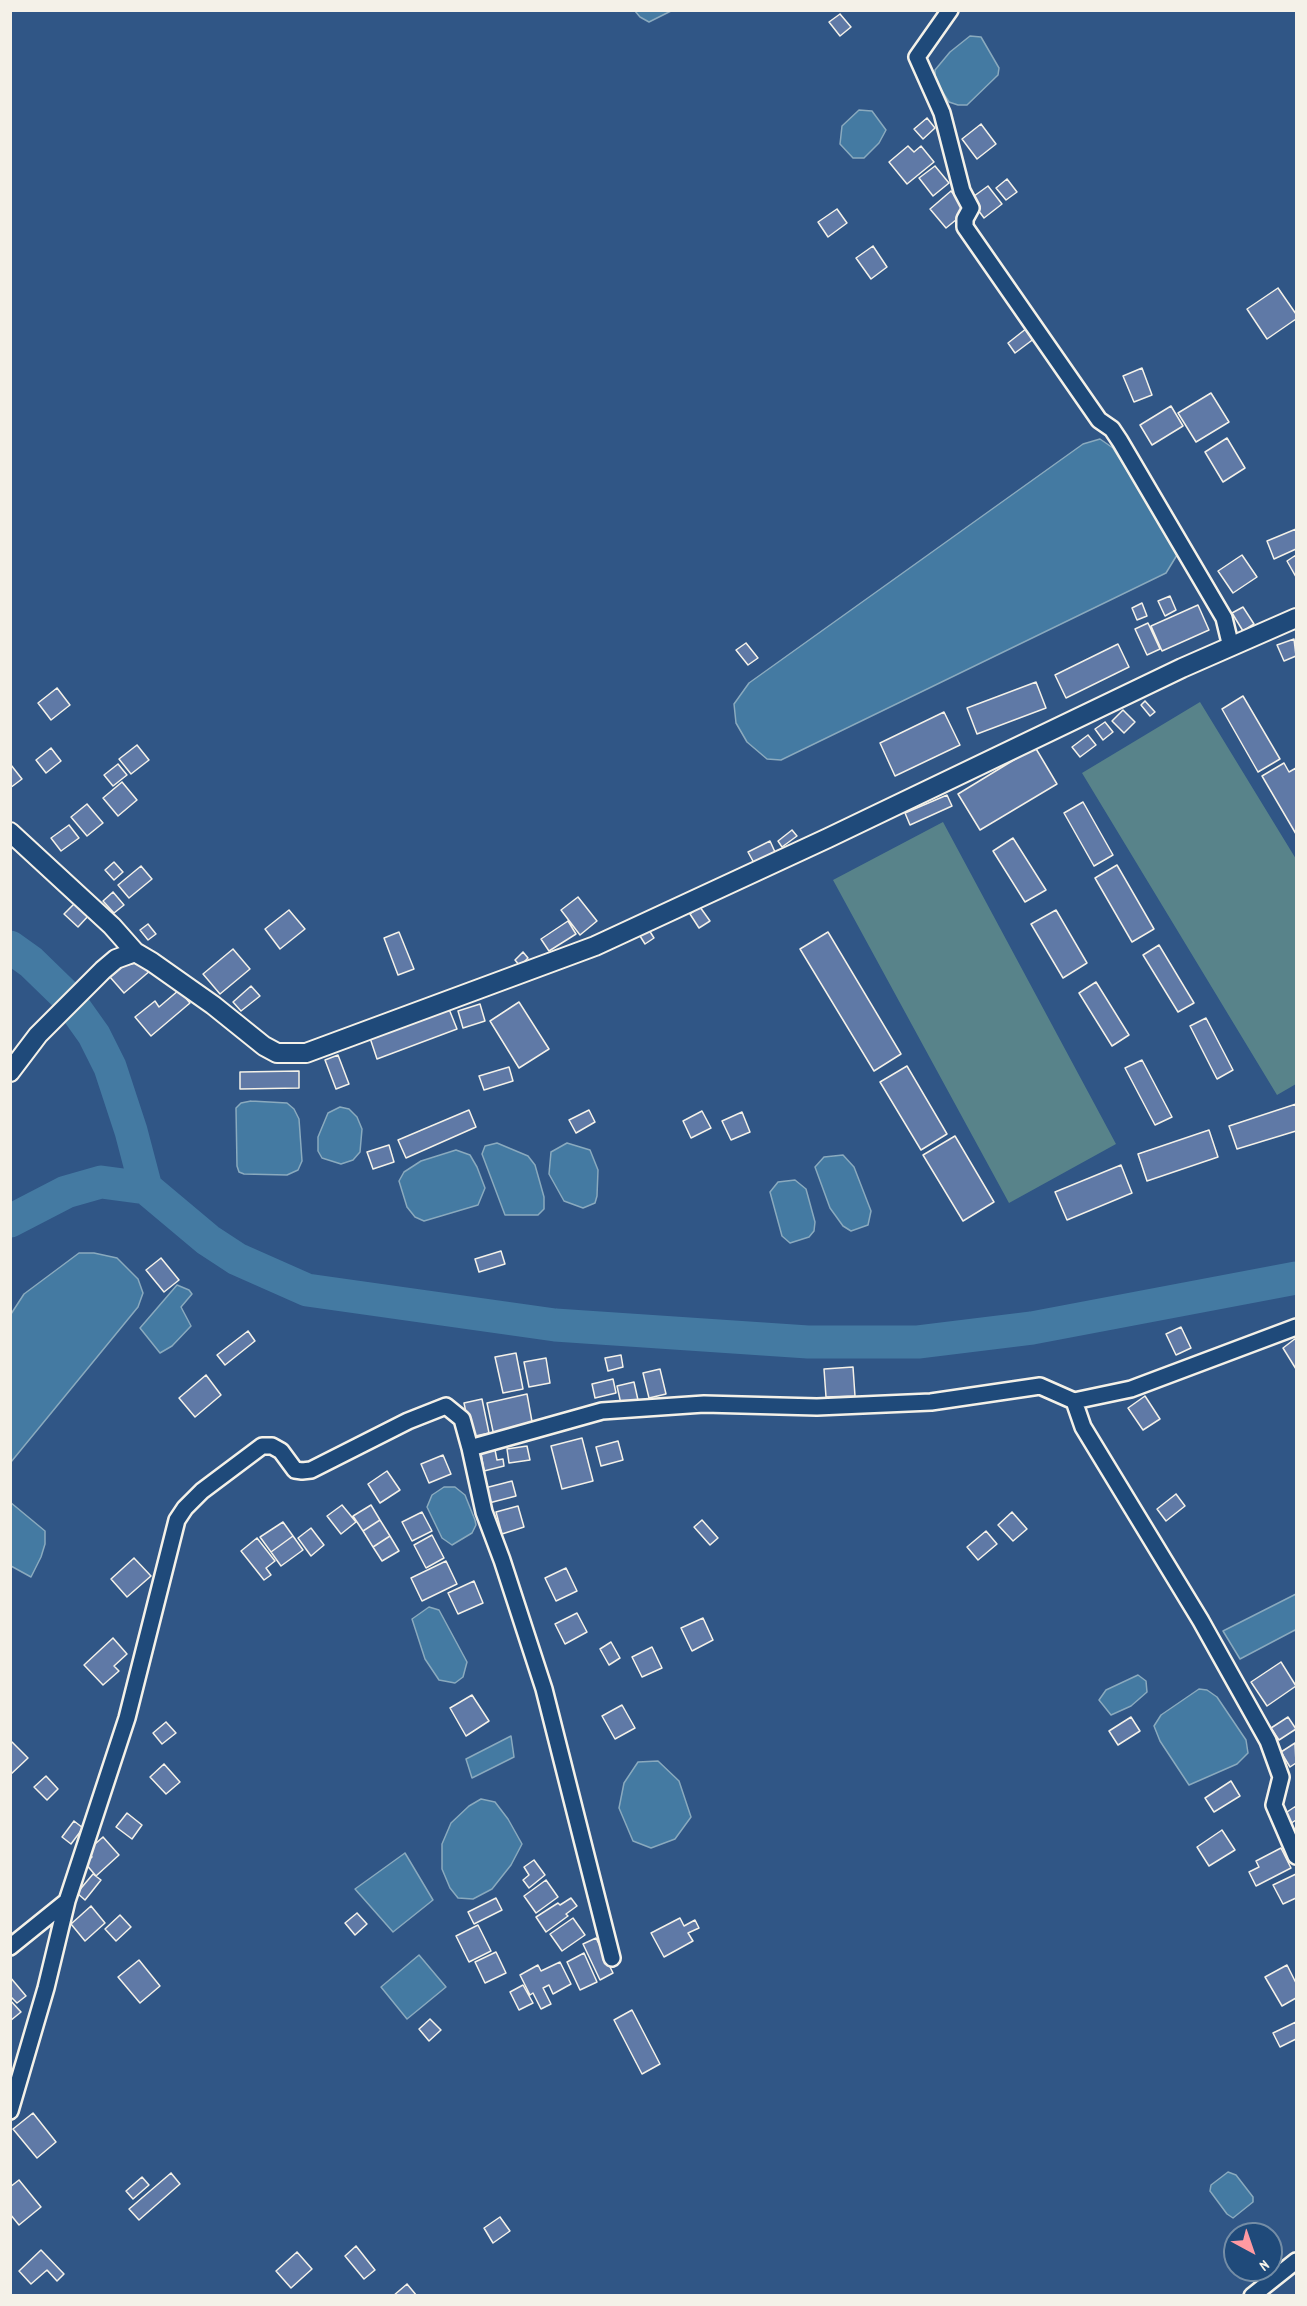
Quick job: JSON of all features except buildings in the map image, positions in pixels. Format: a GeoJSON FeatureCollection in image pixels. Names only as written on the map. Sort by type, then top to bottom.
{"type":"FeatureCollection","features":[{"type":"Feature","properties":{"kind":"street"},"geometry":{"type":"LineString","coordinates":[[950,10],[916,57],[942,114],[962,190],[971,208],[965,219],[965,226],[1099,420],[1112,429],[1120,441],[1224,618],[1231,647]]}},
{"type":"Feature","properties":{"kind":"street"},"geometry":{"type":"LineString","coordinates":[[10,832],[112,926],[135,952],[213,1005],[264,1046],[277,1053],[306,1053],[595,946],[1296,618]]}},
{"type":"Feature","properties":{"kind":"street"},"geometry":{"type":"LineString","coordinates":[[10,1072],[38,1035],[103,970],[116,959],[135,952]]}},
{"type":"Feature","properties":{"kind":"street"},"geometry":{"type":"LineString","coordinates":[[470,1448],[602,1411],[704,1404],[817,1407],[931,1402],[1040,1386],[1074,1401],[1131,1389],[1296,1327]]}},
{"type":"Feature","properties":{"kind":"street"},"geometry":{"type":"LineString","coordinates":[[1074,1401],[1083,1427],[1201,1621],[1268,1742],[1281,1777],[1274,1805],[1296,1856]]}},
{"type":"Feature","properties":{"kind":"street"},"geometry":{"type":"LineString","coordinates":[[10,2111],[46,1988],[67,1901],[127,1718],[177,1520],[184,1508],[202,1491],[262,1446],[273,1446],[281,1451],[295,1470],[311,1470],[408,1421],[446,1406],[462,1419],[484,1512],[544,1689],[612,1958]]}},
{"type":"Feature","properties":{"kind":"street"},"geometry":{"type":"LineString","coordinates":[[10,1947],[67,1901]]}},
{"type":"Feature","properties":{"kind":"street"},"geometry":{"type":"LineString","coordinates":[[1252,2295],[1296,2261]]}},
{"type":"Feature","properties":{"kind":"green space"},"geometry":{"type":"Polygon","coordinates":[[[1200,702],[1296,859],[1296,1084],[1277,1095],[1082,773],[1200,702]]]}},
{"type":"Feature","properties":{"kind":"green space"},"geometry":{"type":"Polygon","coordinates":[[[943,822],[1116,1144],[1009,1203],[833,880],[943,822]]]}},
{"type":"Feature","properties":{"kind":"water"},"geometry":{"type":"Polygon","coordinates":[[[635,11],[671,11],[649,22],[635,11]]]}},
{"type":"Feature","properties":{"kind":"water"},"geometry":{"type":"Polygon","coordinates":[[[970,36],[981,37],[999,68],[998,75],[967,105],[958,105],[949,102],[935,80],[935,70],[950,52],[970,36]]]}},
{"type":"Feature","properties":{"kind":"water"},"geometry":{"type":"Polygon","coordinates":[[[859,110],[872,111],[886,130],[879,143],[864,158],[853,158],[840,144],[842,126],[859,110]]]}},
{"type":"Feature","properties":{"kind":"water"},"geometry":{"type":"Polygon","coordinates":[[[1100,439],[1113,448],[1173,544],[1177,555],[1166,573],[781,760],[767,759],[747,742],[736,723],[734,704],[749,683],[1083,444],[1100,439]]]}},
{"type":"Feature","properties":{"kind":"water"},"geometry":{"type":"Polygon","coordinates":[[[251,1101],[287,1103],[294,1109],[299,1119],[302,1161],[298,1170],[287,1175],[239,1172],[236,1108],[241,1103],[251,1101]]]}},
{"type":"Feature","properties":{"kind":"water"},"geometry":{"type":"Polygon","coordinates":[[[340,1107],[349,1109],[357,1117],[362,1129],[360,1152],[353,1160],[341,1164],[322,1158],[318,1151],[318,1137],[328,1113],[340,1107]]]}},
{"type":"Feature","properties":{"kind":"water"},"geometry":{"type":"Polygon","coordinates":[[[497,1143],[528,1156],[535,1165],[544,1197],[544,1209],[538,1215],[505,1215],[482,1154],[485,1146],[497,1143]]]}},
{"type":"Feature","properties":{"kind":"water"},"geometry":{"type":"Polygon","coordinates":[[[567,1143],[590,1150],[598,1170],[595,1203],[583,1208],[564,1201],[549,1174],[551,1152],[567,1143]]]}},
{"type":"Feature","properties":{"kind":"water"},"geometry":{"type":"Polygon","coordinates":[[[456,1150],[470,1155],[477,1167],[485,1188],[478,1205],[424,1221],[415,1217],[407,1207],[399,1181],[404,1172],[421,1161],[456,1150]]]}},
{"type":"Feature","properties":{"kind":"water"},"geometry":{"type":"Polygon","coordinates":[[[843,1155],[854,1167],[871,1211],[868,1225],[851,1231],[843,1226],[830,1208],[815,1167],[824,1157],[843,1155]]]}},
{"type":"Feature","properties":{"kind":"water"},"geometry":{"type":"Polygon","coordinates":[[[795,1180],[806,1189],[815,1222],[814,1231],[809,1237],[790,1243],[782,1236],[770,1192],[778,1182],[795,1180]]]}},
{"type":"Feature","properties":{"kind":"water"},"geometry":{"type":"Polygon","coordinates":[[[79,1253],[94,1253],[117,1258],[138,1279],[143,1293],[138,1307],[11,1462],[11,1314],[24,1294],[79,1253]]]}},
{"type":"Feature","properties":{"kind":"water"},"geometry":{"type":"Polygon","coordinates":[[[177,1285],[189,1290],[192,1294],[181,1307],[191,1326],[172,1346],[160,1353],[140,1328],[177,1285]]]}},
{"type":"Feature","properties":{"kind":"water"},"geometry":{"type":"Polygon","coordinates":[[[444,1487],[455,1487],[465,1495],[476,1525],[472,1533],[452,1545],[442,1538],[427,1507],[432,1495],[444,1487]]]}},
{"type":"Feature","properties":{"kind":"water"},"geometry":{"type":"Polygon","coordinates":[[[10,1502],[45,1531],[45,1544],[31,1577],[11,1566],[10,1502]]]}},
{"type":"Feature","properties":{"kind":"water"},"geometry":{"type":"Polygon","coordinates":[[[1296,1594],[1296,1632],[1295,1630],[1240,1659],[1223,1631],[1296,1594]]]}},
{"type":"Feature","properties":{"kind":"water"},"geometry":{"type":"Polygon","coordinates":[[[429,1607],[439,1610],[467,1662],[463,1677],[455,1683],[439,1680],[425,1659],[412,1619],[429,1607]]]}},
{"type":"Feature","properties":{"kind":"water"},"geometry":{"type":"Polygon","coordinates":[[[1138,1675],[1146,1681],[1147,1692],[1131,1706],[1111,1715],[1099,1700],[1106,1690],[1138,1675]]]}},
{"type":"Feature","properties":{"kind":"water"},"geometry":{"type":"Polygon","coordinates":[[[1199,1689],[1207,1690],[1217,1697],[1246,1740],[1248,1753],[1237,1764],[1189,1785],[1160,1741],[1154,1726],[1161,1715],[1199,1689]]]}},
{"type":"Feature","properties":{"kind":"water"},"geometry":{"type":"Polygon","coordinates":[[[511,1736],[514,1757],[472,1778],[466,1759],[511,1736]]]}},
{"type":"Feature","properties":{"kind":"water"},"geometry":{"type":"Polygon","coordinates":[[[658,1761],[679,1781],[691,1817],[675,1839],[651,1848],[633,1841],[619,1808],[624,1783],[638,1762],[658,1761]]]}},
{"type":"Feature","properties":{"kind":"water"},"geometry":{"type":"Polygon","coordinates":[[[481,1799],[495,1802],[522,1844],[511,1865],[492,1889],[473,1899],[458,1898],[450,1888],[442,1869],[442,1844],[451,1823],[469,1806],[481,1799]]]}},
{"type":"Feature","properties":{"kind":"water"},"geometry":{"type":"Polygon","coordinates":[[[405,1853],[433,1900],[393,1932],[355,1889],[405,1853]]]}},
{"type":"Feature","properties":{"kind":"water"},"geometry":{"type":"Polygon","coordinates":[[[419,1955],[446,1987],[407,2019],[381,1987],[419,1955]]]}},
{"type":"Feature","properties":{"kind":"water"},"geometry":{"type":"Polygon","coordinates":[[[1228,2172],[1236,2175],[1253,2197],[1253,2202],[1233,2218],[1227,2214],[1210,2191],[1211,2185],[1228,2172]]]}},
{"type":"Feature","properties":{"kind":"waterway"},"geometry":{"type":"LineString","coordinates":[[10,947],[31,962],[67,997],[94,1035],[110,1067],[131,1131],[146,1188],[208,1240],[237,1259],[307,1290],[555,1325],[808,1342],[918,1342],[1032,1328],[1296,1278]]}},
{"type":"Feature","properties":{"kind":"waterway"},"geometry":{"type":"LineString","coordinates":[[10,1221],[66,1192],[101,1182],[146,1188]]}}]}
